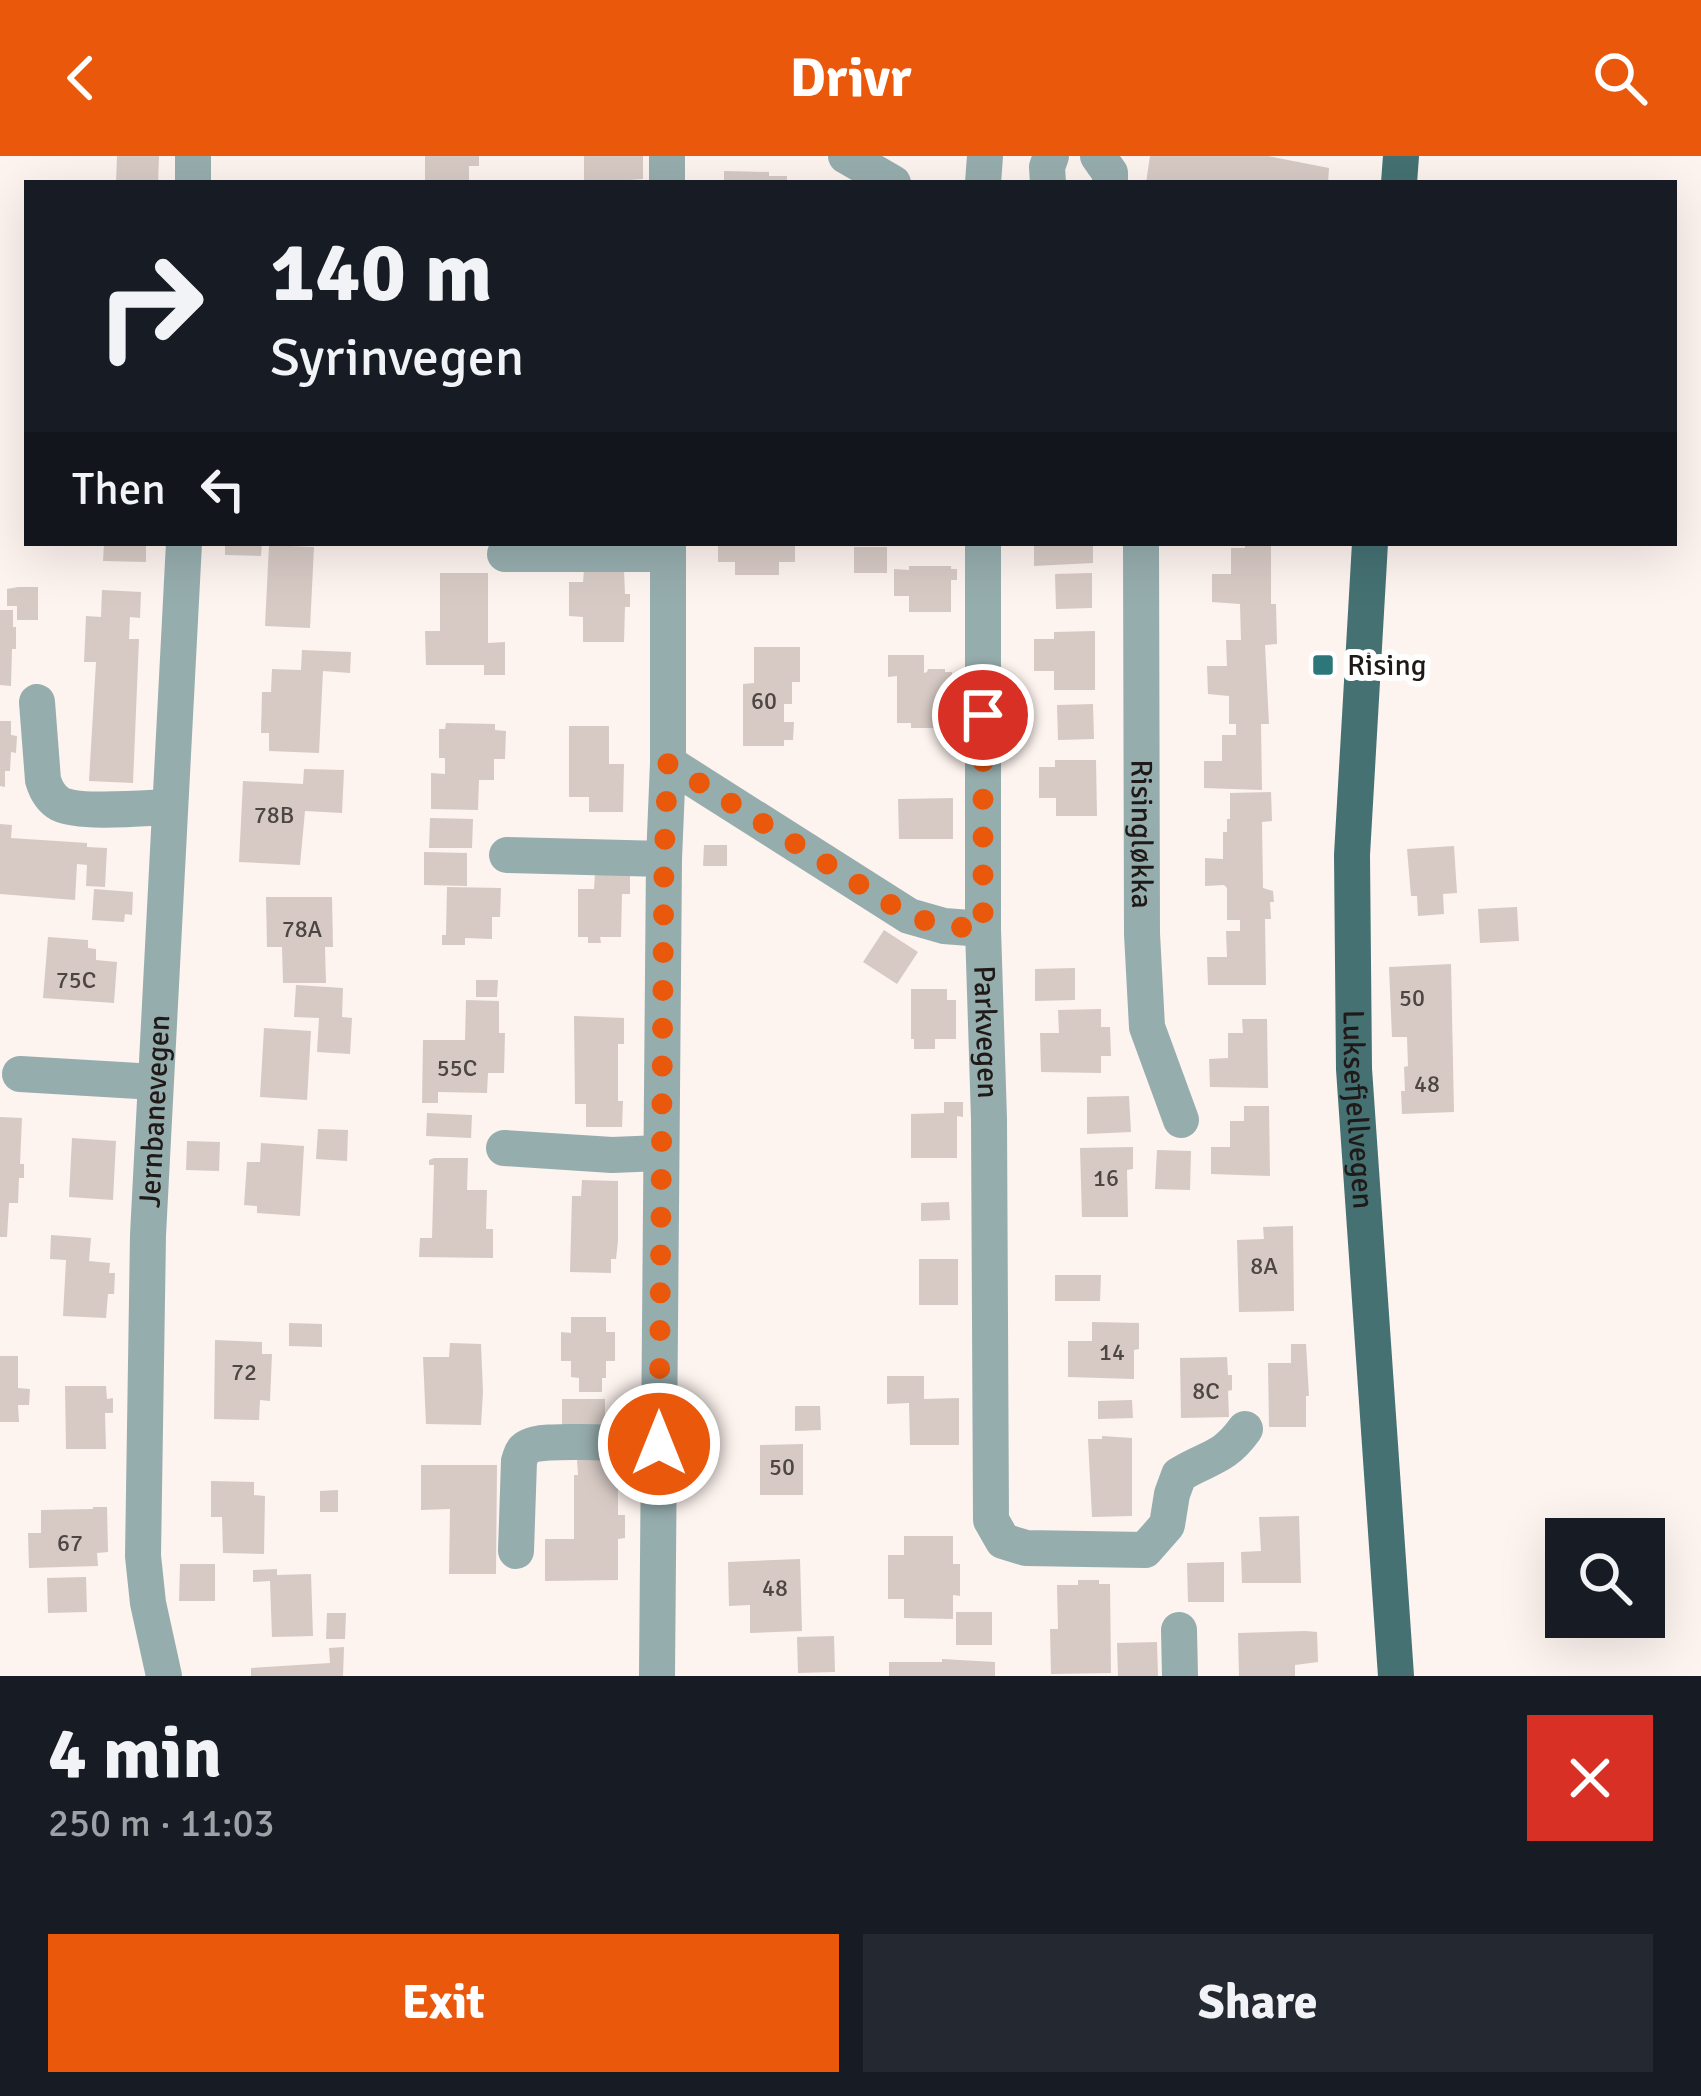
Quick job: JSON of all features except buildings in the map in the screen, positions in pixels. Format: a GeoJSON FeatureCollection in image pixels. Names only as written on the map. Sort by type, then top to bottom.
{"type":"FeatureCollection","features":[{"type":"Feature","properties":{"kind":"main road","name":"Luksefjellvegen"},"geometry":{"type":"LineString","coordinates":[[1370,546],[1352,855],[1354,1069],[1396,1676]]}},
{"type":"Feature","properties":{"kind":"street"},"geometry":{"type":"LineString","coordinates":[[846,156],[888,180]]}},
{"type":"Feature","properties":{"kind":"street","name":"Jernbanevegen"},"geometry":{"type":"LineString","coordinates":[[164,1676],[143,1556],[148,1234],[184,546]]}},
{"type":"Feature","properties":{"kind":"street","name":"Parkvegen"},"geometry":{"type":"LineString","coordinates":[[983,546],[991,1520],[1003,1541],[1026,1548],[1145,1550],[1167,1525],[1179,1475],[1216,1458],[1245,1429]]}},
{"type":"Feature","properties":{"kind":"street","name":"Risingløkka"},"geometry":{"type":"LineString","coordinates":[[1141,546],[1142,934],[1147,1028],[1181,1120]]}},
{"type":"Feature","properties":{"kind":"street"},"geometry":{"type":"LineString","coordinates":[[505,554],[668,549],[657,1676]]}},
{"type":"Feature","properties":{"kind":"street"},"geometry":{"type":"LineString","coordinates":[[37,701],[43,780],[56,802],[81,808],[170,807]]}},
{"type":"Feature","properties":{"kind":"street"},"geometry":{"type":"LineString","coordinates":[[668,763],[909,916],[944,926],[983,929]]}},
{"type":"Feature","properties":{"kind":"street"},"geometry":{"type":"LineString","coordinates":[[507,855],[664,859]]}},
{"type":"Feature","properties":{"kind":"street"},"geometry":{"type":"LineString","coordinates":[[20,1074],[155,1082]]}},
{"type":"Feature","properties":{"kind":"street"},"geometry":{"type":"LineString","coordinates":[[504,1148],[661,1153]]}},
{"type":"Feature","properties":{"kind":"street"},"geometry":{"type":"LineString","coordinates":[[516,1551],[519,1462],[529,1446],[553,1442],[659,1444]]}},
{"type":"Feature","properties":{"kind":"street"},"geometry":{"type":"LineString","coordinates":[[1178,1630],[1180,1676]]}},
{"type":"Feature","properties":{"kind":"place","name":"Rising"},"geometry":{"type":"Point","coordinates":[1323,665]}},
{"type":"Feature","properties":{"kind":"route"},"geometry":{"type":"LineString","coordinates":[[659,1444],[668,763],[909,916],[944,926],[983,929],[983,715]]}}]}
